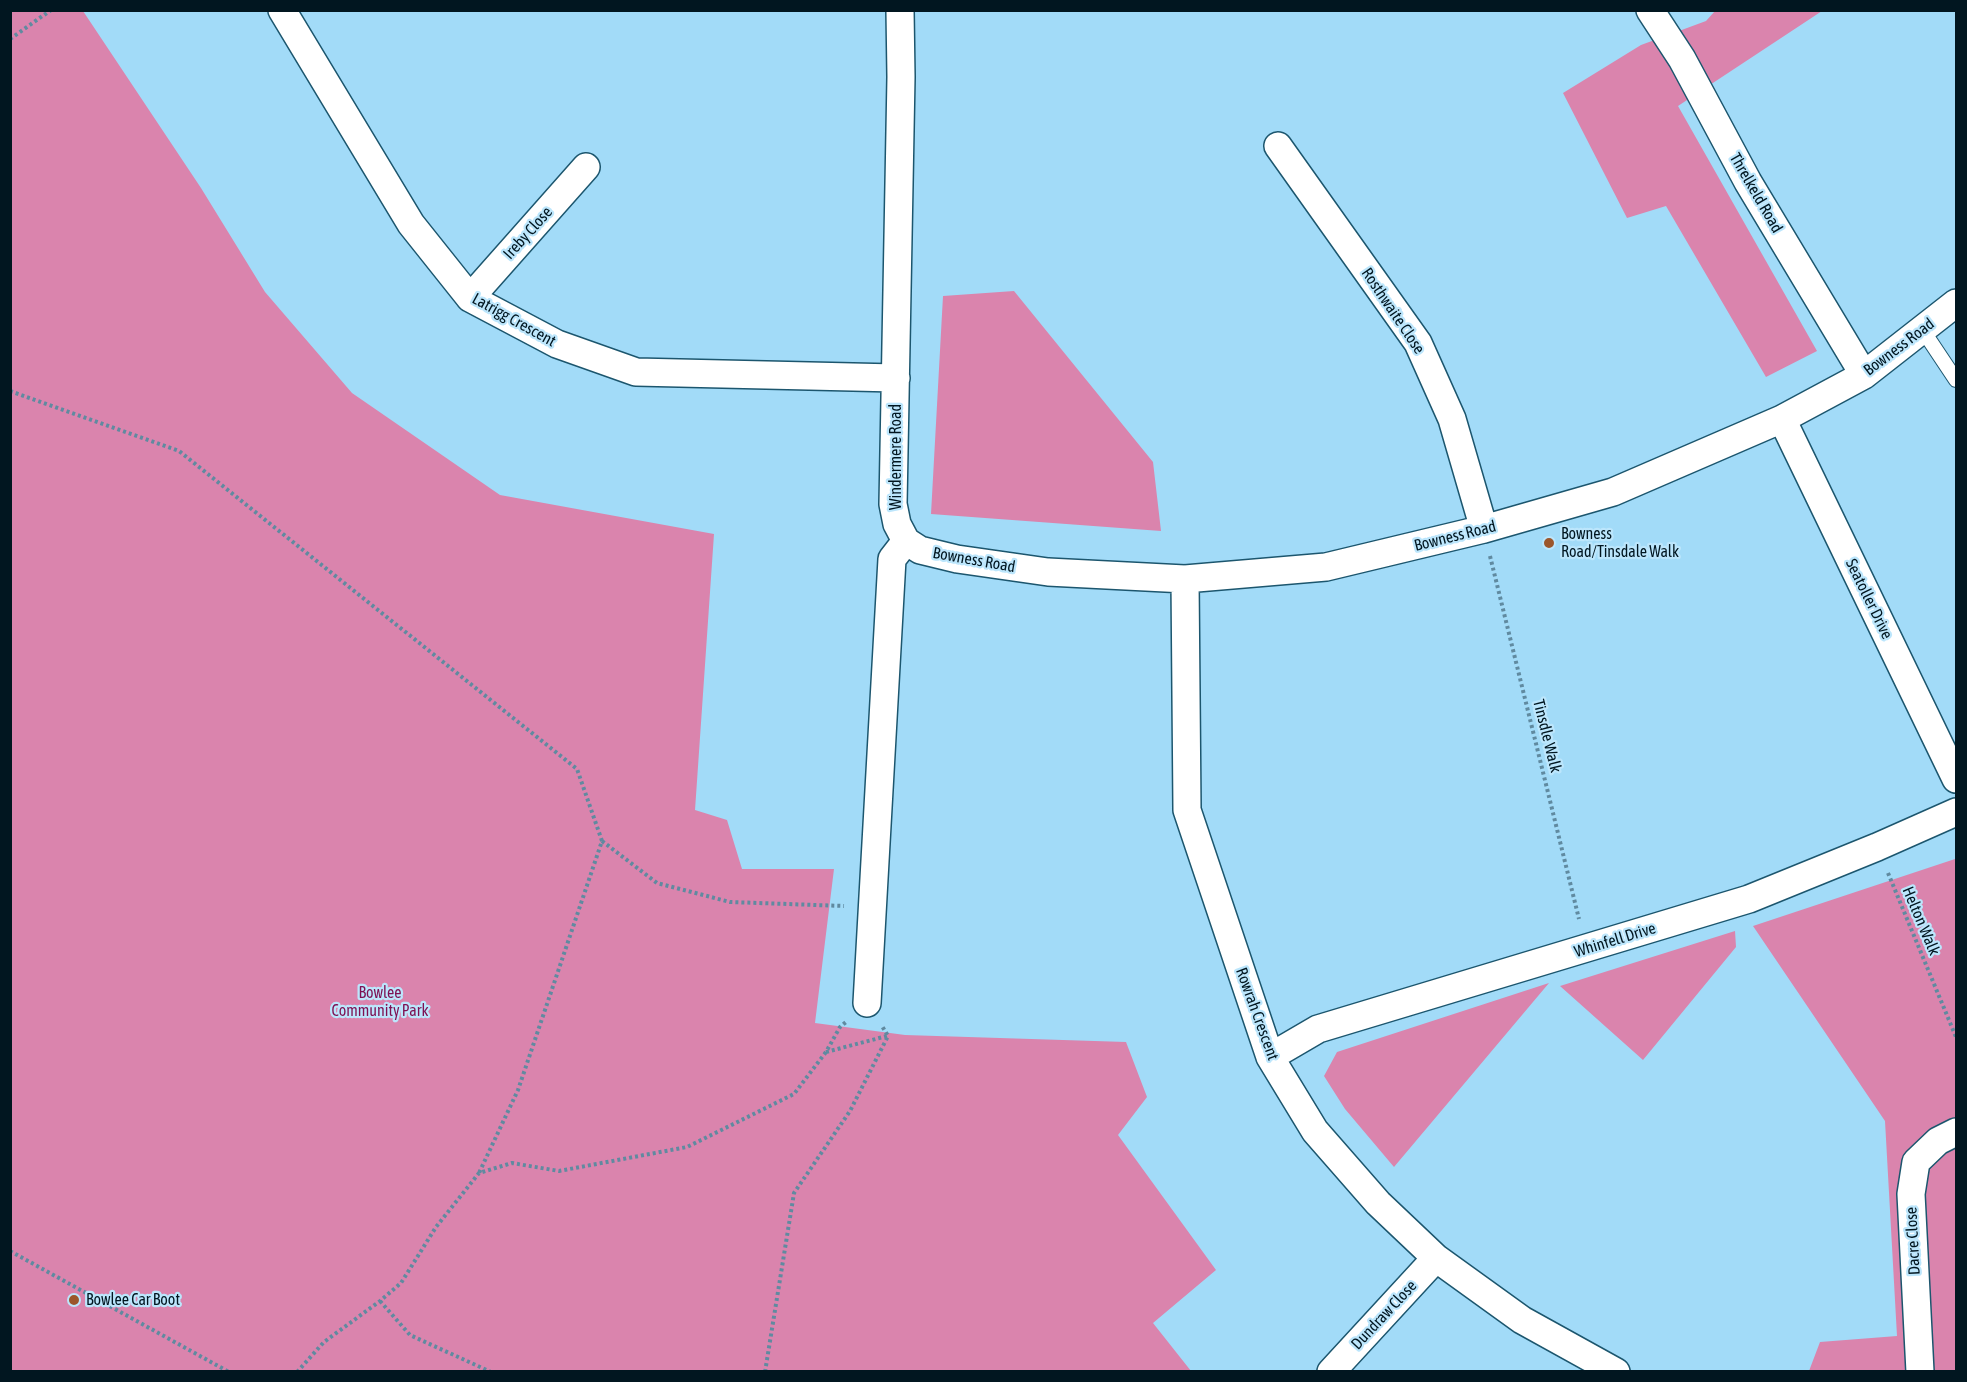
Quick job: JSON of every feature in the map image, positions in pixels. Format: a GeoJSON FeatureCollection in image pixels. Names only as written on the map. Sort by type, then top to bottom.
{"type":"FeatureCollection","features":[{"type":"Feature","properties":{"kind":"street","name":"Latrigg Crescent"},"geometry":{"type":"LineString","coordinates":[[282,10],[411,224],[470,298],[557,344],[636,372],[896,378]]}},
{"type":"Feature","properties":{"kind":"street","name":"Windermere Road"},"geometry":{"type":"LineString","coordinates":[[900,10],[901,77],[893,504],[897,524],[906,541]]}},
{"type":"Feature","properties":{"kind":"street","name":"Threlkeld Road"},"geometry":{"type":"LineString","coordinates":[[1650,10],[1682,59],[1748,182],[1864,375]]}},
{"type":"Feature","properties":{"kind":"street","name":"Rosthwaite Close"},"geometry":{"type":"LineString","coordinates":[[1278,146],[1418,343],[1452,419],[1484,529]]}},
{"type":"Feature","properties":{"kind":"street","name":"Ireby Close"},"geometry":{"type":"LineString","coordinates":[[470,298],[586,167]]}},
{"type":"Feature","properties":{"kind":"street","name":"Bowness Road"},"geometry":{"type":"LineString","coordinates":[[906,541],[920,550],[957,559],[1048,572],[1185,579],[1326,567],[1484,529],[1613,492],[1782,419],[1864,375],[1956,303]]}},
{"type":"Feature","properties":{"kind":"street","name":"Seatoller Drive"},"geometry":{"type":"LineString","coordinates":[[1782,419],[1956,779]]}},
{"type":"Feature","properties":{"kind":"street"},"geometry":{"type":"LineString","coordinates":[[867,1003],[892,559],[906,541]]}},
{"type":"Feature","properties":{"kind":"street","name":"Rowrah Crescent"},"geometry":{"type":"LineString","coordinates":[[1185,579],[1188,810],[1270,1057],[1315,1131],[1378,1203],[1437,1258],[1522,1320],[1616,1371]]}},
{"type":"Feature","properties":{"kind":"street","name":"Whinfell Drive"},"geometry":{"type":"LineString","coordinates":[[1270,1057],[1318,1029],[1749,899],[1956,812]]}},
{"type":"Feature","properties":{"kind":"street","name":"Dacre Close"},"geometry":{"type":"LineString","coordinates":[[1920,1371],[1911,1194],[1916,1162],[1938,1141],[1956,1132]]}},
{"type":"Feature","properties":{"kind":"street","name":"Dundraw Close"},"geometry":{"type":"LineString","coordinates":[[1331,1371],[1437,1258]]}},
{"type":"Feature","properties":{"kind":"lane"},"geometry":{"type":"LineString","coordinates":[[1922,329],[1956,380]]}},
{"type":"Feature","properties":{"kind":"path"},"geometry":{"type":"LineString","coordinates":[[10,39],[51,10]]}},
{"type":"Feature","properties":{"kind":"path"},"geometry":{"type":"LineString","coordinates":[[10,391],[179,451],[577,770],[602,841],[657,883],[730,902],[872,907]]}},
{"type":"Feature","properties":{"kind":"path","name":"Tinsdle Walk"},"geometry":{"type":"LineString","coordinates":[[1484,529],[1586,949]]}},
{"type":"Feature","properties":{"kind":"path"},"geometry":{"type":"LineString","coordinates":[[297,1371],[324,1342],[401,1283],[436,1227],[479,1173],[518,1090],[602,841]]}},
{"type":"Feature","properties":{"kind":"path","name":"Helton Walk"},"geometry":{"type":"LineString","coordinates":[[1877,847],[1956,1037]]}},
{"type":"Feature","properties":{"kind":"path"},"geometry":{"type":"LineString","coordinates":[[479,1173],[512,1163],[559,1171],[687,1147],[794,1094],[826,1052],[840,1027],[867,1003],[888,1036]]}},
{"type":"Feature","properties":{"kind":"path"},"geometry":{"type":"LineString","coordinates":[[826,1052],[888,1036]]}},
{"type":"Feature","properties":{"kind":"path"},"geometry":{"type":"LineString","coordinates":[[765,1371],[794,1193],[850,1111],[888,1036]]}},
{"type":"Feature","properties":{"kind":"path"},"geometry":{"type":"LineString","coordinates":[[10,1251],[229,1371]]}},
{"type":"Feature","properties":{"kind":"path"},"geometry":{"type":"LineString","coordinates":[[380,1301],[410,1335],[491,1371]]}},
{"type":"Feature","properties":{"kind":"green space","name":"Bowlee Community Park"},"geometry":{"type":"Polygon","coordinates":[[[10,11],[83,11],[201,188],[265,292],[352,393],[500,495],[714,534],[695,810],[727,820],[742,869],[834,869],[815,1023],[905,1035],[1126,1042],[1147,1097],[1118,1135],[1216,1270],[1153,1323],[1191,1371],[11,1371],[10,11]]]}},
{"type":"Feature","properties":{"kind":"green space"},"geometry":{"type":"Polygon","coordinates":[[[1715,11],[1822,11],[1678,106],[1817,351],[1766,377],[1666,206],[1627,218],[1563,93],[1641,45],[1706,21],[1715,11]]]}},
{"type":"Feature","properties":{"kind":"green space"},"geometry":{"type":"Polygon","coordinates":[[[1014,291],[1153,462],[1161,531],[931,514],[943,296],[1014,291]]]}},
{"type":"Feature","properties":{"kind":"green space"},"geometry":{"type":"Polygon","coordinates":[[[1955,859],[1956,1371],[1809,1371],[1820,1342],[1897,1336],[1885,1121],[1753,926],[1955,859]]]}},
{"type":"Feature","properties":{"kind":"green space"},"geometry":{"type":"Polygon","coordinates":[[[1735,931],[1736,947],[1643,1060],[1560,986],[1735,931]]]}},
{"type":"Feature","properties":{"kind":"green space"},"geometry":{"type":"Polygon","coordinates":[[[1549,983],[1394,1167],[1345,1109],[1324,1076],[1337,1052],[1549,983]]]}},
{"type":"Feature","properties":{"kind":"place","name":"Bowness Road/Tinsdale Walk"},"geometry":{"type":"Point","coordinates":[1549,543]}},
{"type":"Feature","properties":{"kind":"place","name":"Bowlee Car Boot"},"geometry":{"type":"Point","coordinates":[74,1300]}}]}
